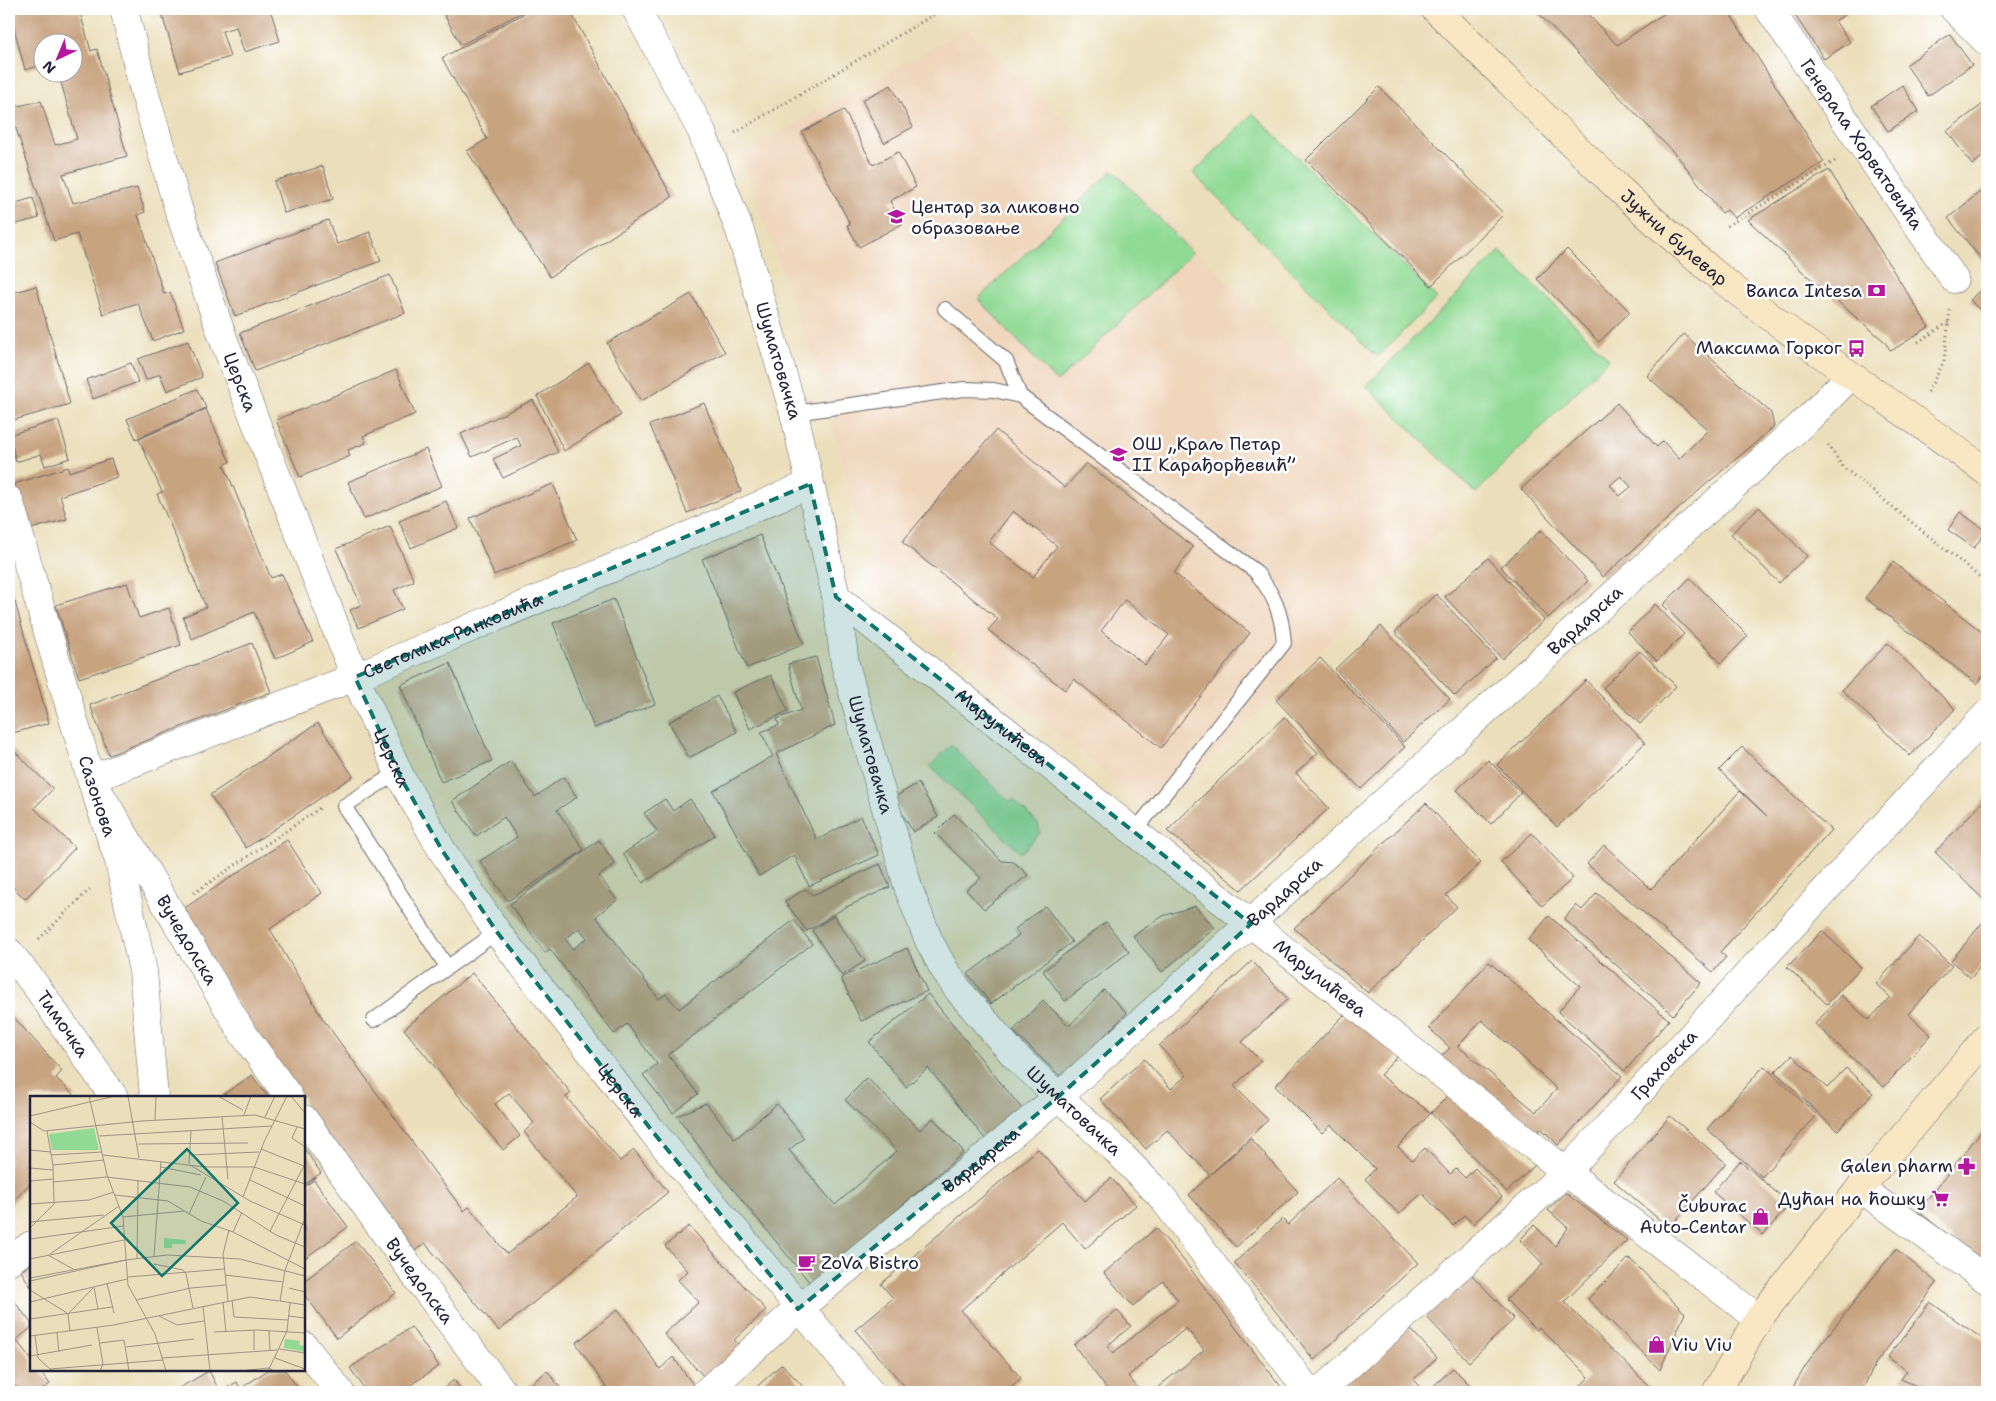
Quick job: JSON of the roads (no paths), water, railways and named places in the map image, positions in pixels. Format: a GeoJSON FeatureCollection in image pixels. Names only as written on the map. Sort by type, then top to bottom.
{"type":"FeatureCollection","features":[{"type":"Feature","properties":{"kind":"main road","name":"Јужни булевар"},"geometry":{"type":"LineString","coordinates":[[1435,9],[1544,117],[1661,226],[1723,280],[1850,376],[1987,472]]}},
{"type":"Feature","properties":{"kind":"main road"},"geometry":{"type":"LineString","coordinates":[[1716,1392],[1760,1317],[1860,1188],[1987,1037]]}},
{"type":"Feature","properties":{"kind":"street","name":"Церска"},"geometry":{"type":"LineString","coordinates":[[124,9],[143,87],[178,208],[222,338],[355,677],[398,772],[442,850],[497,932],[652,1132],[798,1309],[870,1392]]}},
{"type":"Feature","properties":{"kind":"street","name":"Шуматовачка"},"geometry":{"type":"LineString","coordinates":[[636,9],[685,98],[709,149],[740,231],[794,413],[836,598],[845,664],[909,890],[929,941],[944,970],[976,1012],[1014,1055],[1116,1150],[1161,1196],[1309,1392]]}},
{"type":"Feature","properties":{"kind":"street","name":"Генерала Хорватовића"},"geometry":{"type":"LineString","coordinates":[[1769,9],[1953,291]]}},
{"type":"Feature","properties":{"kind":"street"},"geometry":{"type":"LineString","coordinates":[[1954,9],[1987,42]]}},
{"type":"Feature","properties":{"kind":"street","name":"Вардарска"},"geometry":{"type":"LineString","coordinates":[[706,1392],[798,1309],[1058,1097],[1810,418],[1850,376]]}},
{"type":"Feature","properties":{"kind":"street","name":"Светолика Ранковића"},"geometry":{"type":"LineString","coordinates":[[91,779],[355,677],[810,484]]}},
{"type":"Feature","properties":{"kind":"street","name":"Сазонова"},"geometry":{"type":"LineString","coordinates":[[9,500],[91,779],[119,861],[143,972],[154,1096]]}},
{"type":"Feature","properties":{"kind":"street","name":"Марулићева"},"geometry":{"type":"LineString","coordinates":[[836,598],[1135,831],[1566,1172],[1746,1309],[1760,1317]]}},
{"type":"Feature","properties":{"kind":"street","name":"Граховска"},"geometry":{"type":"LineString","coordinates":[[1319,1392],[1566,1172],[1987,714]]}},
{"type":"Feature","properties":{"kind":"street","name":"Вучедолска"},"geometry":{"type":"LineString","coordinates":[[91,779],[242,1032],[288,1096]]}},
{"type":"Feature","properties":{"kind":"street","name":"Тимочка"},"geometry":{"type":"LineString","coordinates":[[21,948],[36,986],[113,1096]]}},
{"type":"Feature","properties":{"kind":"street","name":"Вучедолска"},"geometry":{"type":"LineString","coordinates":[[305,1119],[419,1281],[503,1392]]}},
{"type":"Feature","properties":{"kind":"street"},"geometry":{"type":"LineString","coordinates":[[1860,1188],[1987,1280]]}},
{"type":"Feature","properties":{"kind":"street"},"geometry":{"type":"LineString","coordinates":[[9,1261],[30,1246]]}},
{"type":"Feature","properties":{"kind":"street"},"geometry":{"type":"LineString","coordinates":[[305,1347],[340,1392]]}},
{"type":"Feature","properties":{"kind":"lane"},"geometry":{"type":"LineString","coordinates":[[945,309],[1006,362],[1020,396]]}},
{"type":"Feature","properties":{"kind":"lane"},"geometry":{"type":"LineString","coordinates":[[794,413],[964,389],[994,390],[1020,396],[1255,571],[1271,591],[1283,625],[1284,643],[1135,831]]}},
{"type":"Feature","properties":{"kind":"lane"},"geometry":{"type":"LineString","coordinates":[[398,772],[344,806],[447,968]]}},
{"type":"Feature","properties":{"kind":"lane"},"geometry":{"type":"LineString","coordinates":[[374,1020],[497,932]]}},
{"type":"Feature","properties":{"kind":"place","name":"Центар за ликовно образовање"},"geometry":{"type":"Point","coordinates":[897,217]}},
{"type":"Feature","properties":{"kind":"place","name":"Banca Intesa"},"geometry":{"type":"Point","coordinates":[1876,291]}},
{"type":"Feature","properties":{"kind":"place","name":"Максима Горког"},"geometry":{"type":"Point","coordinates":[1856,348]}},
{"type":"Feature","properties":{"kind":"place","name":"ОШ „Краљ Петар II Карађорђевић”"},"geometry":{"type":"Point","coordinates":[1118,454]}},
{"type":"Feature","properties":{"kind":"place","name":"Galen pharm"},"geometry":{"type":"Point","coordinates":[1967,1166]}},
{"type":"Feature","properties":{"kind":"place","name":"Дућан на ћошку"},"geometry":{"type":"Point","coordinates":[1940,1199]}},
{"type":"Feature","properties":{"kind":"place","name":"Čuburac Auto-Centar"},"geometry":{"type":"Point","coordinates":[1761,1216]}},
{"type":"Feature","properties":{"kind":"place","name":"ZoVa Bistro"},"geometry":{"type":"Point","coordinates":[807,1263]}},
{"type":"Feature","properties":{"kind":"place","name":"Viu Viu"},"geometry":{"type":"Point","coordinates":[1657,1345]}}]}
